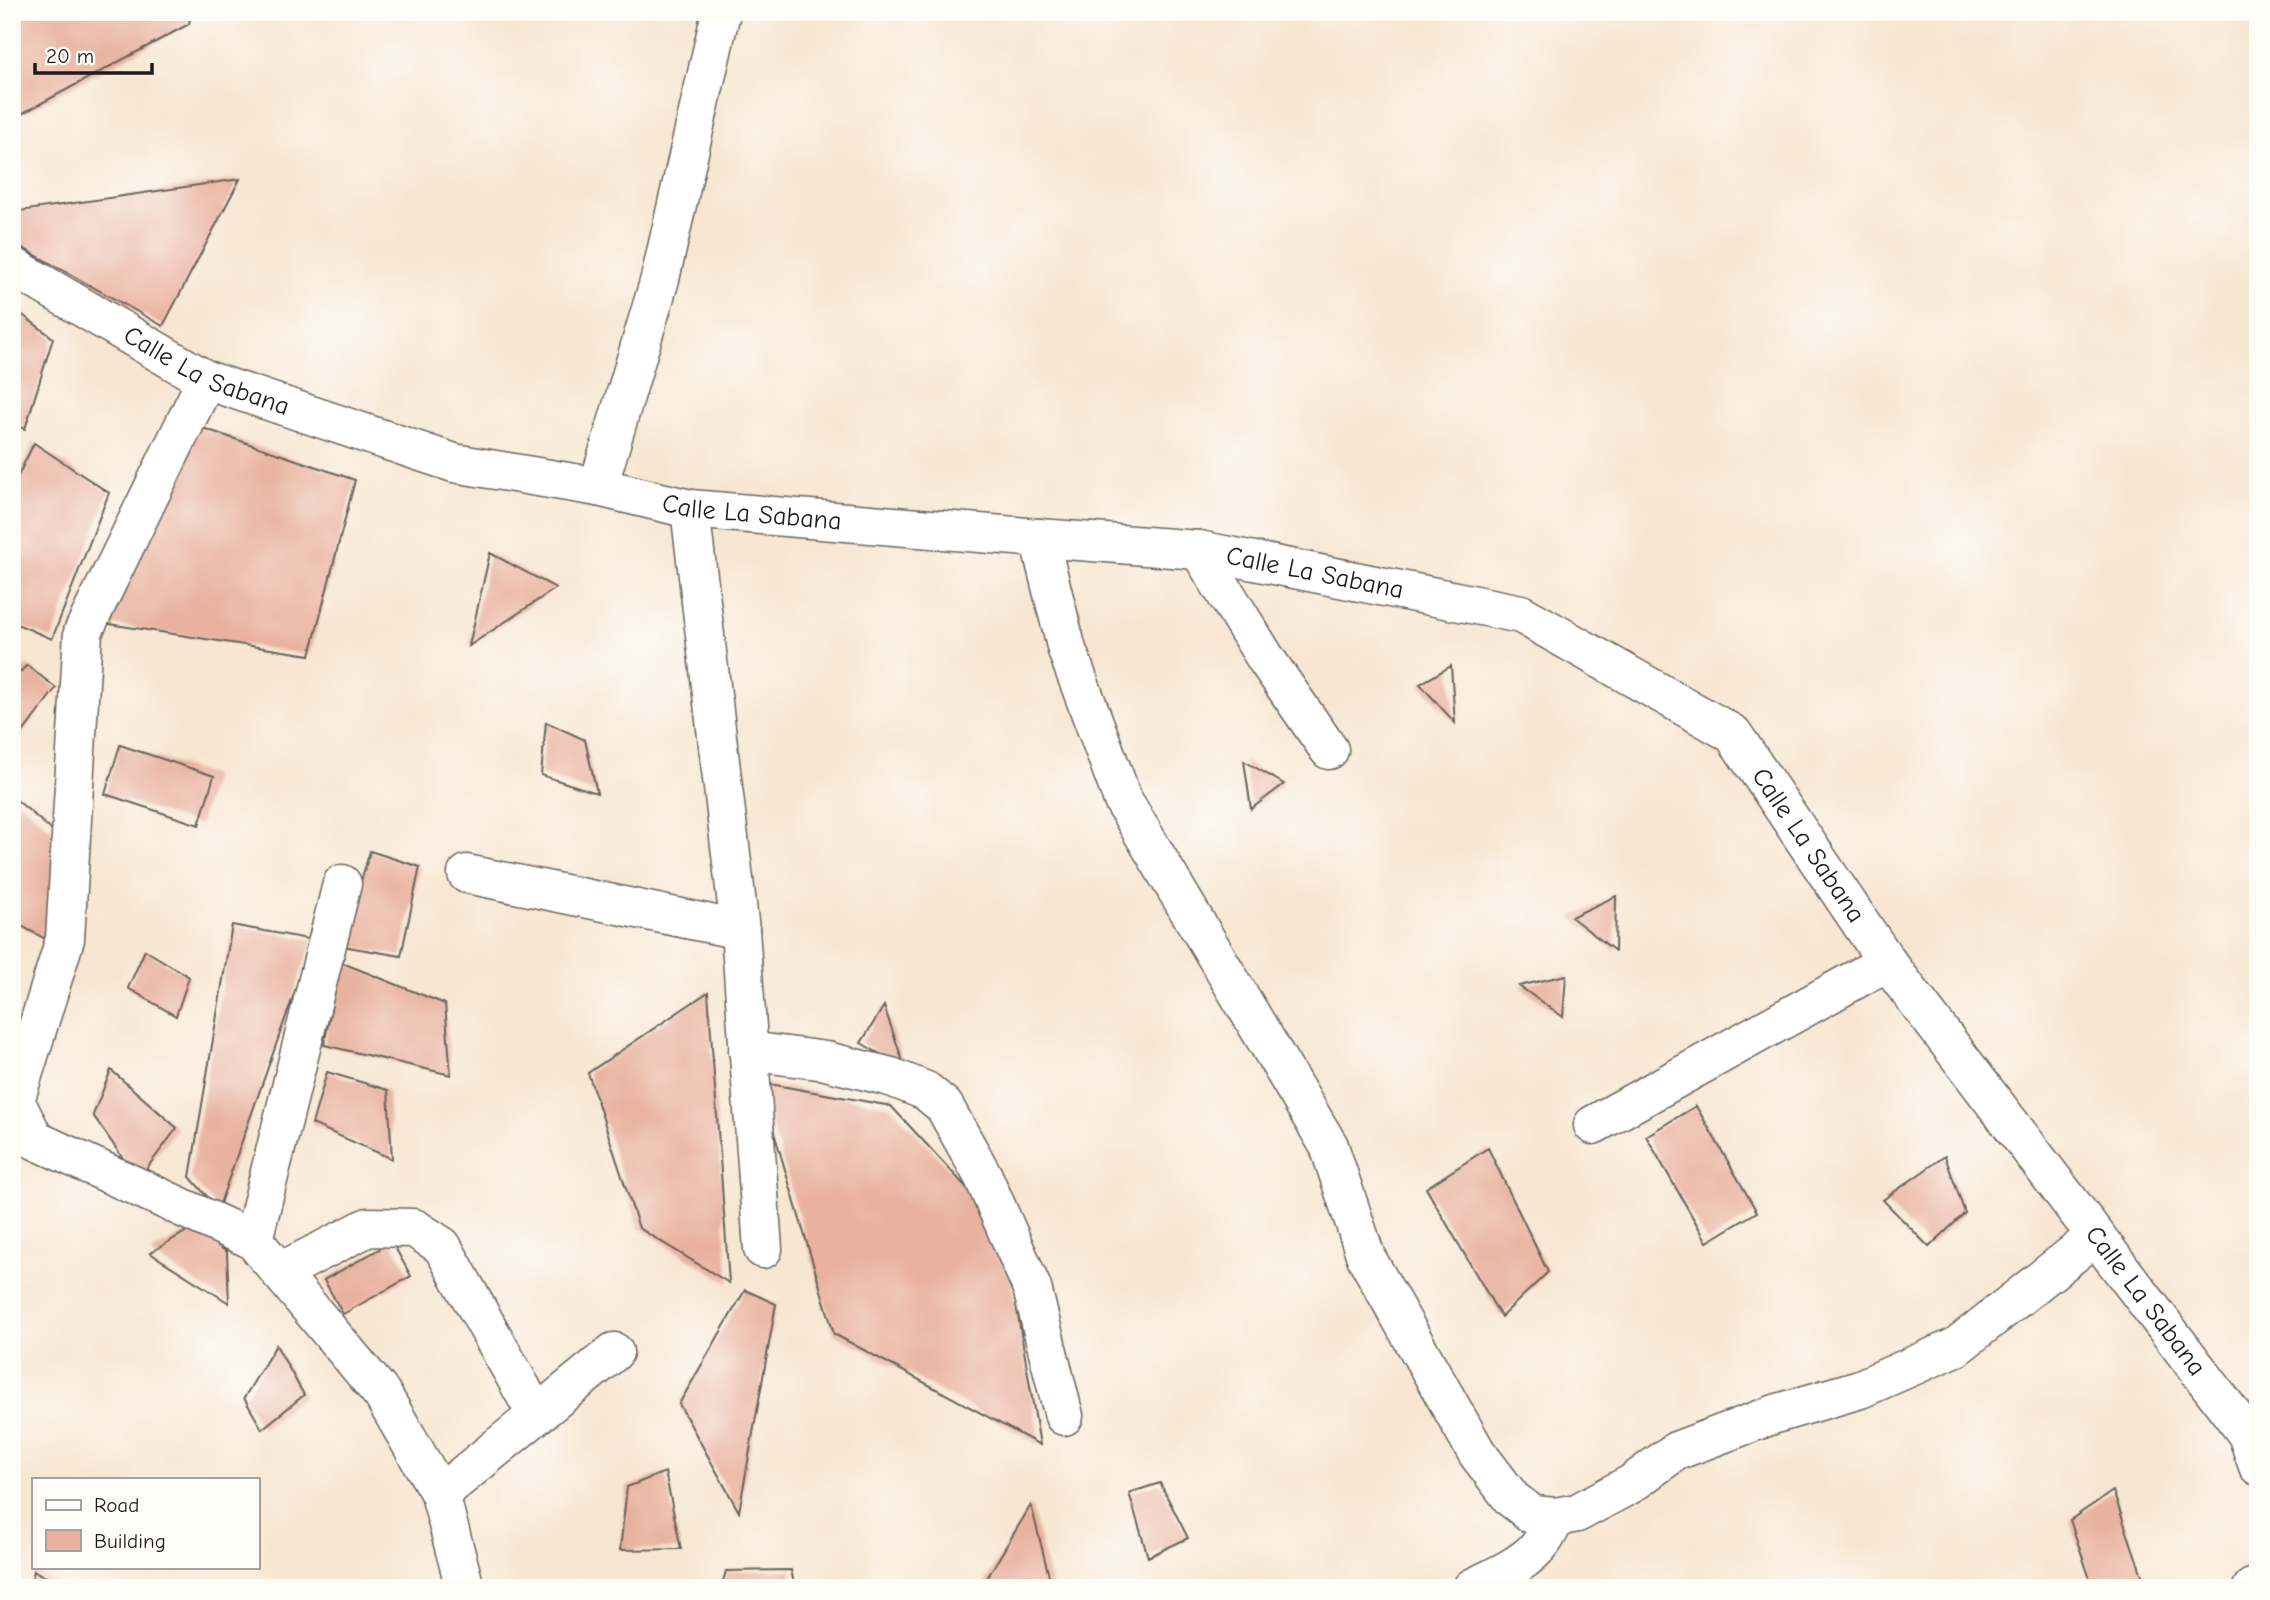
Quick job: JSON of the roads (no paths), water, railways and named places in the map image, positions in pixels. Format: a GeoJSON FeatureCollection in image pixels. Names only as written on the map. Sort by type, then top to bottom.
{"type":"FeatureCollection","features":[{"type":"Feature","properties":{"kind":"street"},"geometry":{"type":"LineString","coordinates":[[598,487],[660,279],[721,12]]}},
{"type":"Feature","properties":{"kind":"street","name":"Calle La Sabana"},"geometry":{"type":"LineString","coordinates":[[12,266],[206,380],[454,463],[598,487],[690,509],[1199,550],[1521,614],[1733,734],[1887,962],[2247,1434],[2258,1466]]}},
{"type":"Feature","properties":{"kind":"street"},"geometry":{"type":"LineString","coordinates":[[206,380],[83,632],[65,939],[15,1101],[35,1140],[253,1240],[382,1394],[440,1494],[465,1588]]}},
{"type":"Feature","properties":{"kind":"street"},"geometry":{"type":"LineString","coordinates":[[690,509],[740,930],[763,1249]]}},
{"type":"Feature","properties":{"kind":"street"},"geometry":{"type":"LineString","coordinates":[[1039,538],[1067,650],[1123,800],[1329,1146],[1366,1257],[1477,1453],[1512,1499],[1533,1516],[1556,1517],[1577,1513],[1631,1484],[1676,1451],[1775,1414],[1860,1389],[1955,1347],[2096,1236]]}},
{"type":"Feature","properties":{"kind":"street"},"geometry":{"type":"LineString","coordinates":[[1199,550],[1266,659],[1329,750]]}},
{"type":"Feature","properties":{"kind":"street"},"geometry":{"type":"LineString","coordinates":[[467,874],[740,930]]}},
{"type":"Feature","properties":{"kind":"street"},"geometry":{"type":"LineString","coordinates":[[253,1240],[342,884]]}},
{"type":"Feature","properties":{"kind":"street"},"geometry":{"type":"LineString","coordinates":[[1593,1125],[1887,962]]}},
{"type":"Feature","properties":{"kind":"street"},"geometry":{"type":"LineString","coordinates":[[748,1051],[826,1061],[891,1077],[926,1091],[944,1106],[984,1176],[1032,1288],[1064,1416]]}},
{"type":"Feature","properties":{"kind":"street"},"geometry":{"type":"LineString","coordinates":[[280,1272],[368,1227],[414,1228],[442,1246],[536,1414]]}},
{"type":"Feature","properties":{"kind":"street"},"geometry":{"type":"LineString","coordinates":[[440,1494],[614,1352]]}},
{"type":"Feature","properties":{"kind":"street"},"geometry":{"type":"LineString","coordinates":[[1472,1588],[1510,1569],[1535,1550],[1543,1542],[1556,1517]]}},
{"type":"Feature","properties":{"kind":"street"},"geometry":{"type":"LineString","coordinates":[[2252,1588],[2258,1586]]}}]}
